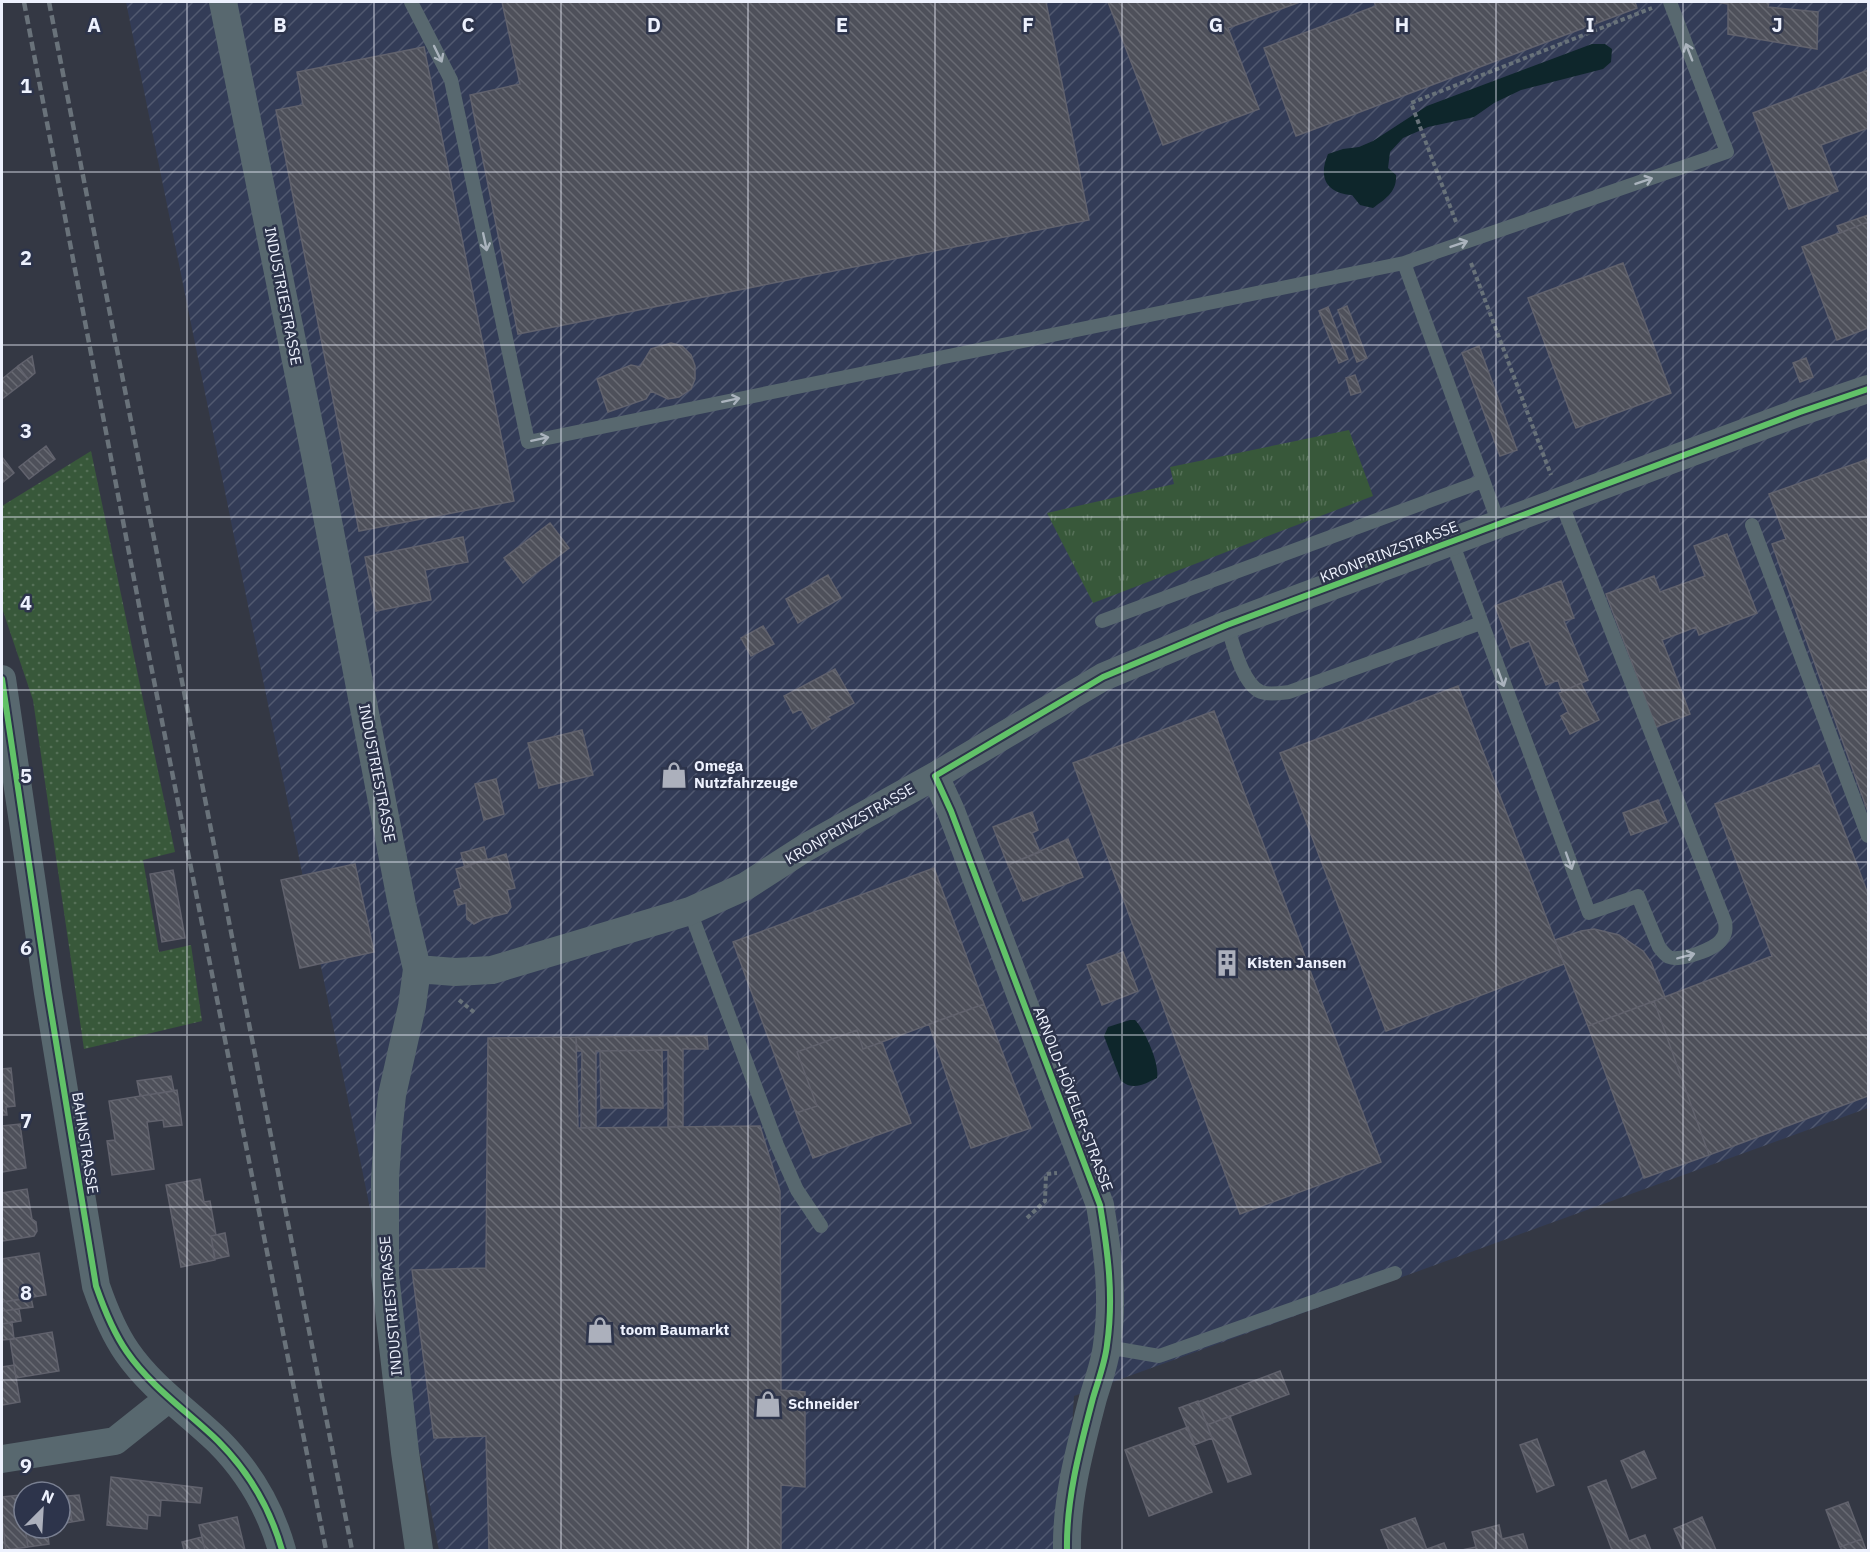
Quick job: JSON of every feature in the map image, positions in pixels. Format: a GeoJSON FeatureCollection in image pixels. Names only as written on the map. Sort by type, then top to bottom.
{"type":"FeatureCollection","features":[{"type":"Feature","properties":{"kind":"street","name":"INDUSTRIESTRASSE"},"geometry":{"type":"LineString","coordinates":[[223,2],[316,459],[402,905],[417,969],[412,1006],[392,1095],[385,1189],[386,1275],[405,1452],[419,1551]]}},
{"type":"Feature","properties":{"kind":"street","name":"KRONPRINZSTRASSE"},"geometry":{"type":"LineString","coordinates":[[417,969],[455,972],[492,970],[690,911],[746,886],[805,848],[935,776],[1103,677],[1227,625],[1800,412],[1869,389]]}},
{"type":"Feature","properties":{"kind":"street","name":"BAHNSTRASSE"},"geometry":{"type":"LineString","coordinates":[[2,679],[48,993],[96,1286],[114,1331],[128,1353],[169,1398],[217,1440],[241,1468],[269,1512],[282,1551]]}},
{"type":"Feature","properties":{"kind":"street","name":"ARNOLD-HÖVELER-STRASSE"},"geometry":{"type":"LineString","coordinates":[[935,776],[955,822],[1088,1169],[1100,1205],[1107,1245],[1112,1295],[1107,1347],[1070,1495],[1067,1551]]}},
{"type":"Feature","properties":{"kind":"street"},"geometry":{"type":"LineString","coordinates":[[2,1459],[116,1441],[169,1398]]}},
{"type":"Feature","properties":{"kind":"lane"},"geometry":{"type":"LineString","coordinates":[[411,2],[451,80],[528,442],[1404,263],[1727,152],[1664,4]]}},
{"type":"Feature","properties":{"kind":"lane"},"geometry":{"type":"LineString","coordinates":[[1404,263],[1499,524]]}},
{"type":"Feature","properties":{"kind":"lane"},"geometry":{"type":"LineString","coordinates":[[1102,621],[1483,480]]}},
{"type":"Feature","properties":{"kind":"lane"},"geometry":{"type":"LineString","coordinates":[[1452,542],[1588,913],[1638,896],[1659,947],[1671,958],[1681,959],[1717,945],[1723,939],[1726,930],[1725,922],[1561,502]]}},
{"type":"Feature","properties":{"kind":"lane"},"geometry":{"type":"LineString","coordinates":[[1752,525],[1869,836]]}},
{"type":"Feature","properties":{"kind":"lane"},"geometry":{"type":"LineString","coordinates":[[1227,625],[1238,658],[1250,683],[1259,691],[1272,694],[1289,692],[1481,623]]}},
{"type":"Feature","properties":{"kind":"lane"},"geometry":{"type":"LineString","coordinates":[[690,911],[777,1145],[797,1190],[821,1226]]}},
{"type":"Feature","properties":{"kind":"lane"},"geometry":{"type":"LineString","coordinates":[[1107,1347],[1159,1356],[1395,1273]]}},
{"type":"Feature","properties":{"kind":"path"},"geometry":{"type":"LineString","coordinates":[[1561,502],[1411,103],[1664,4]]}},
{"type":"Feature","properties":{"kind":"path"},"geometry":{"type":"LineString","coordinates":[[1027,1218],[1045,1200],[1046,1174],[1088,1169]]}},
{"type":"Feature","properties":{"kind":"shaded area"},"geometry":{"type":"Polygon","coordinates":[[[126,2],[1868,2],[1868,1108],[1074,1396],[1064,1550],[439,1550],[126,2]]]}},
{"type":"Feature","properties":{"kind":"shaded area"},"geometry":{"type":"Polygon","coordinates":[[[1592,44],[1605,44],[1612,49],[1611,62],[1603,69],[1521,90],[1494,103],[1474,117],[1428,127],[1403,138],[1390,152],[1388,168],[1396,175],[1395,186],[1389,195],[1373,208],[1360,205],[1352,195],[1336,191],[1326,182],[1324,170],[1328,154],[1359,147],[1373,141],[1427,106],[1592,44]]]}},
{"type":"Feature","properties":{"kind":"shaded area"},"geometry":{"type":"Polygon","coordinates":[[[1135,1020],[1143,1031],[1154,1056],[1157,1072],[1157,1078],[1135,1086],[1121,1081],[1104,1036],[1108,1027],[1135,1020]]]}},
{"type":"Feature","properties":{"kind":"green space"},"geometry":{"type":"Polygon","coordinates":[[[1349,430],[1373,496],[1093,603],[1047,513],[1174,484],[1170,467],[1349,430]]]}},
{"type":"Feature","properties":{"kind":"green space"},"geometry":{"type":"Polygon","coordinates":[[[91,451],[175,852],[143,860],[159,952],[191,945],[202,1021],[84,1049],[33,700],[2,608],[2,506],[91,451]]]}},
{"type":"Feature","properties":{"kind":"building"},"geometry":{"type":"Polygon","coordinates":[[[502,2],[1046,2],[1089,220],[518,334],[470,95],[520,84],[502,2]]]}},
{"type":"Feature","properties":{"kind":"building"},"geometry":{"type":"Polygon","coordinates":[[[1108,2],[1300,2],[1228,28],[1259,109],[1163,145],[1108,2]]]}},
{"type":"Feature","properties":{"kind":"building"},"geometry":{"type":"Polygon","coordinates":[[[1374,2],[1635,2],[1637,8],[1296,136],[1264,48],[1376,6],[1374,2]]]}},
{"type":"Feature","properties":{"kind":"building"},"geometry":{"type":"Polygon","coordinates":[[[1717,2],[1769,2],[1768,7],[1818,12],[1817,49],[1728,34],[1728,4],[1717,2]]]}},
{"type":"Feature","properties":{"kind":"building"},"geometry":{"type":"Polygon","coordinates":[[[424,47],[514,501],[359,531],[276,110],[303,105],[297,72],[424,47]]]}},
{"type":"Feature","properties":{"kind":"building"},"geometry":{"type":"Polygon","coordinates":[[[1868,70],[1868,128],[1821,145],[1838,191],[1789,209],[1753,113],[1868,70]]]}},
{"type":"Feature","properties":{"kind":"building"},"geometry":{"type":"Polygon","coordinates":[[[1868,215],[1868,222],[1840,233],[1837,226],[1868,215]]]}},
{"type":"Feature","properties":{"kind":"building"},"geometry":{"type":"Polygon","coordinates":[[[1868,222],[1868,328],[1837,340],[1802,247],[1868,222]]]}},
{"type":"Feature","properties":{"kind":"building"},"geometry":{"type":"Polygon","coordinates":[[[1623,263],[1671,393],[1576,428],[1528,298],[1623,263]]]}},
{"type":"Feature","properties":{"kind":"building"},"geometry":{"type":"Polygon","coordinates":[[[1347,306],[1367,358],[1357,362],[1338,310],[1347,306]]]}},
{"type":"Feature","properties":{"kind":"building"},"geometry":{"type":"Polygon","coordinates":[[[1328,307],[1348,359],[1339,363],[1319,311],[1328,307]]]}},
{"type":"Feature","properties":{"kind":"building"},"geometry":{"type":"Polygon","coordinates":[[[671,343],[682,346],[691,355],[695,366],[695,379],[691,389],[679,397],[668,399],[651,391],[646,399],[608,412],[597,379],[631,365],[640,367],[651,349],[671,343]]]}},
{"type":"Feature","properties":{"kind":"building"},"geometry":{"type":"Polygon","coordinates":[[[1479,346],[1517,450],[1500,456],[1462,353],[1479,346]]]}},
{"type":"Feature","properties":{"kind":"building"},"geometry":{"type":"Polygon","coordinates":[[[32,356],[35,373],[28,379],[18,366],[32,356]]]}},
{"type":"Feature","properties":{"kind":"building"},"geometry":{"type":"Polygon","coordinates":[[[1806,358],[1813,377],[1800,382],[1793,363],[1806,358]]]}},
{"type":"Feature","properties":{"kind":"building"},"geometry":{"type":"Polygon","coordinates":[[[18,366],[28,379],[2,399],[2,379],[18,366]]]}},
{"type":"Feature","properties":{"kind":"building"},"geometry":{"type":"Polygon","coordinates":[[[1355,375],[1361,392],[1351,395],[1346,378],[1355,375]]]}},
{"type":"Feature","properties":{"kind":"building"},"geometry":{"type":"Polygon","coordinates":[[[46,446],[55,459],[29,479],[19,467],[46,446]]]}},
{"type":"Feature","properties":{"kind":"building"},"geometry":{"type":"Polygon","coordinates":[[[2,457],[14,473],[2,483],[2,457]]]}},
{"type":"Feature","properties":{"kind":"building"},"geometry":{"type":"Polygon","coordinates":[[[1868,459],[1868,812],[1772,544],[1786,539],[1769,494],[1868,459]]]}},
{"type":"Feature","properties":{"kind":"building"},"geometry":{"type":"Polygon","coordinates":[[[550,523],[569,548],[523,583],[504,558],[550,523]]]}},
{"type":"Feature","properties":{"kind":"building"},"geometry":{"type":"Polygon","coordinates":[[[1727,534],[1757,613],[1699,635],[1696,627],[1662,640],[1690,714],[1656,727],[1606,594],[1654,576],[1660,592],[1705,576],[1694,546],[1727,534]]]}},
{"type":"Feature","properties":{"kind":"building"},"geometry":{"type":"Polygon","coordinates":[[[463,537],[468,562],[425,570],[431,600],[376,611],[365,557],[463,537]]]}},
{"type":"Feature","properties":{"kind":"building"},"geometry":{"type":"Polygon","coordinates":[[[828,575],[841,598],[798,623],[786,599],[828,575]]]}},
{"type":"Feature","properties":{"kind":"building"},"geometry":{"type":"Polygon","coordinates":[[[1561,581],[1574,618],[1564,621],[1588,680],[1562,692],[1558,680],[1546,685],[1529,641],[1511,648],[1495,606],[1561,581]]]}},
{"type":"Feature","properties":{"kind":"building"},"geometry":{"type":"Polygon","coordinates":[[[763,626],[774,644],[751,656],[741,638],[763,626]]]}},
{"type":"Feature","properties":{"kind":"building"},"geometry":{"type":"Polygon","coordinates":[[[835,669],[854,703],[812,729],[801,709],[793,713],[784,696],[835,669]]]}},
{"type":"Feature","properties":{"kind":"building"},"geometry":{"type":"Polygon","coordinates":[[[1581,683],[1599,720],[1570,734],[1561,716],[1568,712],[1559,693],[1581,683]]]}},
{"type":"Feature","properties":{"kind":"building"},"geometry":{"type":"Polygon","coordinates":[[[1458,686],[1564,964],[1386,1031],[1280,753],[1458,686]]]}},
{"type":"Feature","properties":{"kind":"building","name":"Kisten Jansen"},"geometry":{"type":"Polygon","coordinates":[[[1214,711],[1381,1162],[1240,1214],[1073,763],[1214,711]]]}},
{"type":"Feature","properties":{"kind":"building"},"geometry":{"type":"Polygon","coordinates":[[[582,730],[593,775],[539,788],[528,743],[582,730]]]}},
{"type":"Feature","properties":{"kind":"building"},"geometry":{"type":"Polygon","coordinates":[[[1819,765],[1868,894],[1868,1096],[1709,1155],[1654,1001],[1772,956],[1715,804],[1819,765]]]}},
{"type":"Feature","properties":{"kind":"building"},"geometry":{"type":"Polygon","coordinates":[[[496,779],[504,814],[484,820],[475,784],[496,779]]]}},
{"type":"Feature","properties":{"kind":"building"},"geometry":{"type":"Polygon","coordinates":[[[1658,800],[1667,822],[1631,835],[1623,813],[1658,800]]]}},
{"type":"Feature","properties":{"kind":"building"},"geometry":{"type":"Polygon","coordinates":[[[1032,812],[1038,830],[1032,833],[1040,852],[1008,865],[993,827],[1032,812]]]}},
{"type":"Feature","properties":{"kind":"building"},"geometry":{"type":"Polygon","coordinates":[[[1068,839],[1083,877],[1023,901],[1008,865],[1068,839]]]}},
{"type":"Feature","properties":{"kind":"building"},"geometry":{"type":"Polygon","coordinates":[[[484,847],[487,859],[470,864],[471,866],[465,868],[461,853],[484,847]]]}},
{"type":"Feature","properties":{"kind":"building"},"geometry":{"type":"Polygon","coordinates":[[[506,854],[515,888],[507,890],[511,907],[507,913],[483,919],[474,924],[467,919],[466,903],[458,905],[454,891],[461,888],[456,869],[506,854]]]}},
{"type":"Feature","properties":{"kind":"building"},"geometry":{"type":"Polygon","coordinates":[[[355,864],[374,952],[300,968],[281,880],[355,864]]]}},
{"type":"Feature","properties":{"kind":"building"},"geometry":{"type":"Polygon","coordinates":[[[934,868],[984,1004],[863,1049],[857,1030],[797,1052],[817,1106],[796,1113],[733,942],[934,868]]]}},
{"type":"Feature","properties":{"kind":"building"},"geometry":{"type":"Polygon","coordinates":[[[173,870],[185,938],[162,942],[150,874],[173,870]]]}},
{"type":"Feature","properties":{"kind":"building"},"geometry":{"type":"Polygon","coordinates":[[[1594,929],[1619,935],[1643,951],[1651,962],[1665,997],[1588,1026],[1555,940],[1594,929]]]}},
{"type":"Feature","properties":{"kind":"building"},"geometry":{"type":"Polygon","coordinates":[[[1123,952],[1138,991],[1102,1005],[1087,965],[1123,952]]]}},
{"type":"Feature","properties":{"kind":"building"},"geometry":{"type":"Polygon","coordinates":[[[1654,1001],[1709,1155],[1644,1178],[1588,1026],[1654,1001]]]}},
{"type":"Feature","properties":{"kind":"building"},"geometry":{"type":"Polygon","coordinates":[[[984,1004],[1031,1128],[971,1148],[929,1024],[984,1004]]]}},
{"type":"Feature","properties":{"kind":"building"},"geometry":{"type":"Polygon","coordinates":[[[857,1030],[863,1049],[882,1042],[911,1123],[813,1158],[796,1113],[817,1106],[797,1052],[857,1030]]]}},
{"type":"Feature","properties":{"kind":"building"},"geometry":{"type":"Polygon","coordinates":[[[707,1036],[708,1049],[683,1049],[683,1126],[668,1127],[668,1050],[596,1051],[596,1127],[581,1128],[582,1051],[577,1051],[576,1037],[707,1036]]]}},
{"type":"Feature","properties":{"kind":"building","name":"toom Baumarkt"},"geometry":{"type":"Polygon","coordinates":[[[576,1037],[578,1128],[760,1126],[780,1191],[781,1390],[805,1392],[805,1487],[781,1485],[781,1550],[489,1550],[486,1436],[434,1438],[412,1270],[486,1268],[488,1038],[576,1037]]]}},
{"type":"Feature","properties":{"kind":"building"},"geometry":{"type":"Polygon","coordinates":[[[662,1050],[663,1108],[601,1108],[600,1051],[662,1050]]]}},
{"type":"Feature","properties":{"kind":"building"},"geometry":{"type":"Polygon","coordinates":[[[11,1068],[15,1106],[6,1107],[7,1115],[2,1115],[2,1069],[11,1068]]]}},
{"type":"Feature","properties":{"kind":"building"},"geometry":{"type":"Polygon","coordinates":[[[171,1076],[174,1091],[140,1096],[137,1081],[171,1076]]]}},
{"type":"Feature","properties":{"kind":"building"},"geometry":{"type":"Polygon","coordinates":[[[177,1090],[182,1125],[164,1127],[163,1120],[147,1122],[154,1169],[112,1175],[107,1141],[115,1140],[109,1101],[177,1090]]]}},
{"type":"Feature","properties":{"kind":"building"},"geometry":{"type":"Polygon","coordinates":[[[20,1124],[26,1168],[2,1172],[2,1126],[20,1124]]]}},
{"type":"Feature","properties":{"kind":"building"},"geometry":{"type":"Polygon","coordinates":[[[200,1179],[204,1202],[210,1201],[216,1235],[211,1236],[215,1260],[181,1267],[166,1185],[200,1179]]]}},
{"type":"Feature","properties":{"kind":"building"},"geometry":{"type":"Polygon","coordinates":[[[27,1189],[32,1219],[36,1222],[37,1231],[34,1236],[2,1241],[2,1193],[27,1189]]]}},
{"type":"Feature","properties":{"kind":"building"},"geometry":{"type":"Polygon","coordinates":[[[225,1233],[229,1256],[215,1259],[211,1236],[225,1233]]]}},
{"type":"Feature","properties":{"kind":"building"},"geometry":{"type":"Polygon","coordinates":[[[39,1253],[46,1295],[2,1302],[2,1259],[39,1253]]]}},
{"type":"Feature","properties":{"kind":"building"},"geometry":{"type":"Polygon","coordinates":[[[31,1298],[33,1307],[2,1311],[2,1302],[31,1298]]]}},
{"type":"Feature","properties":{"kind":"building"},"geometry":{"type":"Polygon","coordinates":[[[19,1309],[21,1321],[2,1324],[2,1311],[19,1309]]]}},
{"type":"Feature","properties":{"kind":"building"},"geometry":{"type":"Polygon","coordinates":[[[12,1322],[14,1339],[2,1340],[2,1324],[12,1322]]]}},
{"type":"Feature","properties":{"kind":"building"},"geometry":{"type":"Polygon","coordinates":[[[52,1332],[59,1371],[16,1378],[10,1339],[52,1332]]]}},
{"type":"Feature","properties":{"kind":"building"},"geometry":{"type":"Polygon","coordinates":[[[14,1365],[20,1402],[2,1405],[2,1367],[14,1365]]]}},
{"type":"Feature","properties":{"kind":"building"},"geometry":{"type":"Polygon","coordinates":[[[1280,1371],[1289,1394],[1207,1425],[1198,1402],[1280,1371]]]}},
{"type":"Feature","properties":{"kind":"building"},"geometry":{"type":"Polygon","coordinates":[[[1198,1401],[1212,1438],[1194,1445],[1179,1408],[1198,1401]]]}},
{"type":"Feature","properties":{"kind":"building"},"geometry":{"type":"Polygon","coordinates":[[[1230,1416],[1251,1474],[1228,1482],[1207,1425],[1230,1416]]]}},
{"type":"Feature","properties":{"kind":"building"},"geometry":{"type":"Polygon","coordinates":[[[1188,1427],[1212,1492],[1149,1516],[1125,1450],[1188,1427]]]}},
{"type":"Feature","properties":{"kind":"building"},"geometry":{"type":"Polygon","coordinates":[[[1537,1439],[1554,1485],[1537,1492],[1520,1445],[1537,1439]]]}},
{"type":"Feature","properties":{"kind":"building"},"geometry":{"type":"Polygon","coordinates":[[[1644,1451],[1656,1478],[1632,1488],[1621,1461],[1644,1451]]]}},
{"type":"Feature","properties":{"kind":"building"},"geometry":{"type":"Polygon","coordinates":[[[111,1477],[202,1488],[200,1503],[161,1500],[160,1516],[148,1515],[147,1529],[107,1525],[111,1477]]]}},
{"type":"Feature","properties":{"kind":"building"},"geometry":{"type":"Polygon","coordinates":[[[1606,1480],[1629,1541],[1645,1535],[1651,1550],[1612,1550],[1588,1487],[1606,1480]]]}},
{"type":"Feature","properties":{"kind":"building"},"geometry":{"type":"Polygon","coordinates":[[[79,1495],[84,1520],[72,1522],[72,1496],[79,1495]]]}},
{"type":"Feature","properties":{"kind":"building"},"geometry":{"type":"Polygon","coordinates":[[[12,1496],[12,1540],[27,1540],[28,1547],[6,1550],[2,1497],[12,1496]]]}},
{"type":"Feature","properties":{"kind":"building"},"geometry":{"type":"Polygon","coordinates":[[[1848,1502],[1862,1539],[1840,1547],[1826,1510],[1848,1502]]]}},
{"type":"Feature","properties":{"kind":"building"},"geometry":{"type":"Polygon","coordinates":[[[237,1517],[245,1550],[205,1550],[199,1525],[237,1517]]]}},
{"type":"Feature","properties":{"kind":"building"},"geometry":{"type":"Polygon","coordinates":[[[1702,1517],[1716,1550],[1683,1550],[1674,1529],[1702,1517]]]}},
{"type":"Feature","properties":{"kind":"building"},"geometry":{"type":"Polygon","coordinates":[[[1415,1518],[1427,1550],[1389,1550],[1381,1530],[1415,1518]]]}},
{"type":"Feature","properties":{"kind":"building"},"geometry":{"type":"Polygon","coordinates":[[[2,1520],[6,1550],[2,1550],[2,1520]]]}},
{"type":"Feature","properties":{"kind":"building"},"geometry":{"type":"Polygon","coordinates":[[[1499,1525],[1502,1539],[1523,1534],[1528,1550],[1462,1550],[1476,1547],[1472,1532],[1499,1525]]]}},
{"type":"Feature","properties":{"kind":"building"},"geometry":{"type":"Polygon","coordinates":[[[202,1537],[205,1550],[184,1550],[182,1542],[202,1537]]]}},
{"type":"Feature","properties":{"kind":"building"},"geometry":{"type":"Polygon","coordinates":[[[1862,1539],[1866,1550],[1842,1550],[1840,1547],[1862,1539]]]}},
{"type":"Feature","properties":{"kind":"building"},"geometry":{"type":"Polygon","coordinates":[[[27,1540],[48,1540],[49,1544],[28,1547],[27,1540]]]}},
{"type":"Feature","properties":{"kind":"building"},"geometry":{"type":"Polygon","coordinates":[[[1444,1543],[1447,1550],[1427,1550],[1427,1549],[1444,1543]]]}},
{"type":"Feature","properties":{"kind":"railway"},"geometry":{"type":"LineString","coordinates":[[24,2],[139,605],[326,1550]]}},
{"type":"Feature","properties":{"kind":"railway"},"geometry":{"type":"LineString","coordinates":[[49,2],[352,1550]]}},
{"type":"Feature","properties":{"kind":"cycle path"},"geometry":{"type":"LineString","coordinates":[[1067,1550],[1067,1531],[1075,1474],[1105,1358],[1109,1327],[1109,1275],[1100,1205],[951,811],[935,776],[1103,677],[1227,625],[1800,412],[1868,389]]}},
{"type":"Feature","properties":{"kind":"cycle path"},"geometry":{"type":"LineString","coordinates":[[2,679],[48,993],[96,1286],[113,1328],[137,1365],[158,1388],[218,1441],[249,1478],[265,1505],[282,1550]]}},
{"type":"Feature","properties":{"kind":"place","name":"Omega Nutzfahrzeuge"},"geometry":{"type":"Point","coordinates":[674,775]}},
{"type":"Feature","properties":{"kind":"place","name":"Kisten Jansen"},"geometry":{"type":"Point","coordinates":[1227,963]}},
{"type":"Feature","properties":{"kind":"place","name":"toom Baumarkt"},"geometry":{"type":"Point","coordinates":[600,1330]}},
{"type":"Feature","properties":{"kind":"place","name":"Schneider"},"geometry":{"type":"Point","coordinates":[768,1404]}}]}
